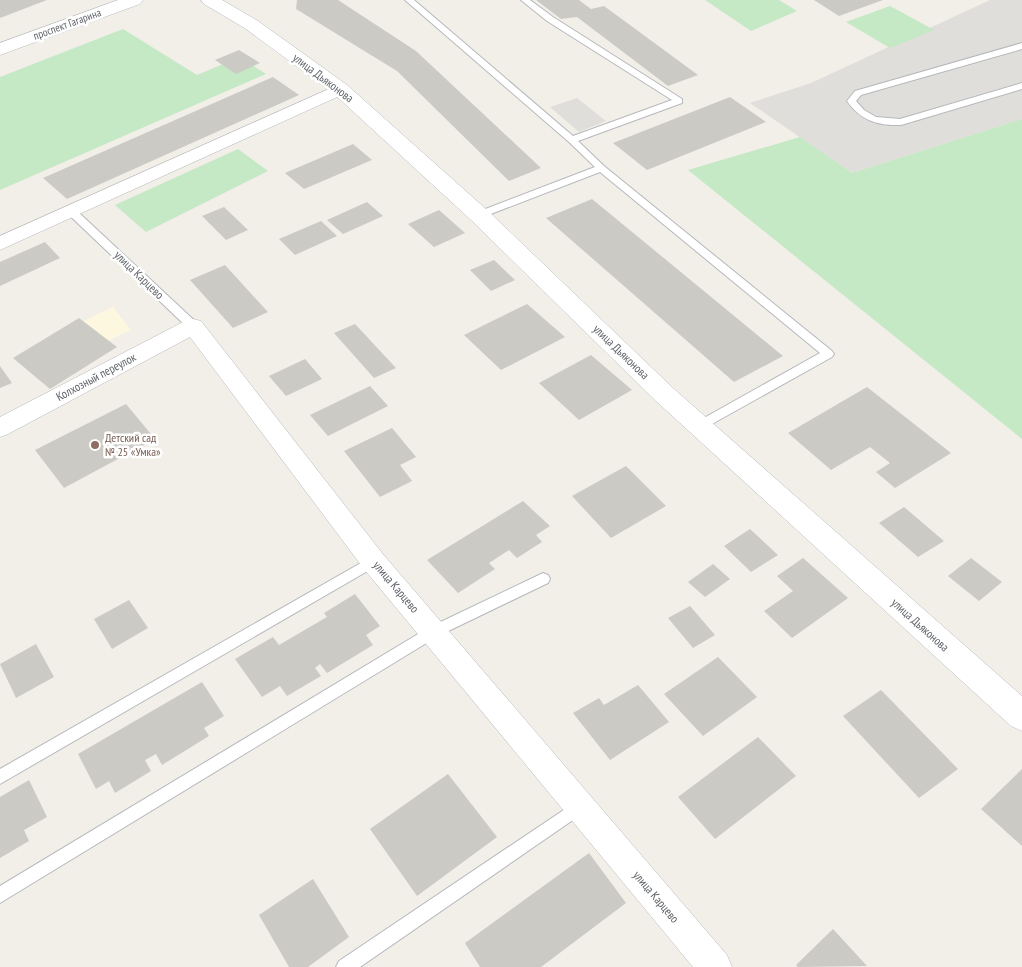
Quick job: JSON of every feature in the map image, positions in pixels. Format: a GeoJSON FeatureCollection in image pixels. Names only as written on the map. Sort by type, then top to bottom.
{"type":"FeatureCollection","features":[{"type":"Feature","properties":{"kind":"main road","name":"проспект Гагарина"},"geometry":{"type":"LineString","coordinates":[[0,49],[134,0]]}},
{"type":"Feature","properties":{"kind":"main road","name":"улица Дьяконова"},"geometry":{"type":"LineString","coordinates":[[210,0],[252,25],[340,88],[480,215],[699,426],[1022,716]]}},
{"type":"Feature","properties":{"kind":"street"},"geometry":{"type":"LineString","coordinates":[[0,244],[340,88]]}},
{"type":"Feature","properties":{"kind":"street","name":"Колхозный переулок"},"geometry":{"type":"LineString","coordinates":[[0,428],[193,326]]}},
{"type":"Feature","properties":{"kind":"street","name":"улица Карцево"},"geometry":{"type":"LineString","coordinates":[[193,326],[373,560],[716,967]]}},
{"type":"Feature","properties":{"kind":"lane"},"geometry":{"type":"LineString","coordinates":[[409,0],[572,140],[601,168],[828,354],[699,426]]}},
{"type":"Feature","properties":{"kind":"lane"},"geometry":{"type":"LineString","coordinates":[[525,0],[550,19],[678,100],[572,140]]}},
{"type":"Feature","properties":{"kind":"lane"},"geometry":{"type":"LineString","coordinates":[[1022,46],[858,93],[851,102],[855,108],[871,119],[888,124],[902,122],[1022,86]]}},
{"type":"Feature","properties":{"kind":"lane"},"geometry":{"type":"LineString","coordinates":[[480,215],[601,168]]}},
{"type":"Feature","properties":{"kind":"lane","name":"улица Карцево"},"geometry":{"type":"LineString","coordinates":[[72,212],[193,326]]}},
{"type":"Feature","properties":{"kind":"lane"},"geometry":{"type":"LineString","coordinates":[[0,777],[373,560]]}},
{"type":"Feature","properties":{"kind":"lane"},"geometry":{"type":"LineString","coordinates":[[0,895],[434,632],[542,579]]}},
{"type":"Feature","properties":{"kind":"lane"},"geometry":{"type":"LineString","coordinates":[[345,967],[580,806]]}},
{"type":"Feature","properties":{"kind":"shaded area"},"geometry":{"type":"Polygon","coordinates":[[[990,0],[1022,0],[1022,119],[852,173],[750,103],[811,83],[990,0]]]}},
{"type":"Feature","properties":{"kind":"shaded area"},"geometry":{"type":"Polygon","coordinates":[[[577,98],[606,121],[579,132],[550,107],[577,98]]]}},
{"type":"Feature","properties":{"kind":"shaded area"},"geometry":{"type":"Polygon","coordinates":[[[113,307],[131,330],[101,344],[82,322],[113,307]]]}},
{"type":"Feature","properties":{"kind":"green space"},"geometry":{"type":"Polygon","coordinates":[[[705,0],[779,0],[797,11],[751,31],[705,0]]]}},
{"type":"Feature","properties":{"kind":"green space"},"geometry":{"type":"Polygon","coordinates":[[[890,6],[934,30],[890,48],[846,22],[890,6]]]}},
{"type":"Feature","properties":{"kind":"green space"},"geometry":{"type":"Polygon","coordinates":[[[123,29],[197,75],[240,57],[266,74],[0,190],[0,77],[123,29]]]}},
{"type":"Feature","properties":{"kind":"green space"},"geometry":{"type":"Polygon","coordinates":[[[1022,119],[1022,439],[688,170],[800,137],[852,173],[1022,119]]]}},
{"type":"Feature","properties":{"kind":"green space"},"geometry":{"type":"Polygon","coordinates":[[[238,149],[268,171],[146,232],[115,205],[238,149]]]}},
{"type":"Feature","properties":{"kind":"building"},"geometry":{"type":"Polygon","coordinates":[[[0,0],[47,0],[0,18],[0,0]]]}},
{"type":"Feature","properties":{"kind":"building"},"geometry":{"type":"Polygon","coordinates":[[[297,0],[338,0],[416,51],[541,168],[509,181],[397,71],[296,9],[297,0]]]}},
{"type":"Feature","properties":{"kind":"building"},"geometry":{"type":"Polygon","coordinates":[[[536,0],[579,0],[591,9],[604,6],[698,75],[668,86],[577,17],[561,19],[536,0]]]}},
{"type":"Feature","properties":{"kind":"building"},"geometry":{"type":"Polygon","coordinates":[[[814,0],[883,0],[839,16],[814,0]]]}},
{"type":"Feature","properties":{"kind":"building"},"geometry":{"type":"Polygon","coordinates":[[[239,50],[260,63],[236,74],[215,60],[239,50]]]}},
{"type":"Feature","properties":{"kind":"building"},"geometry":{"type":"Polygon","coordinates":[[[273,77],[299,95],[67,199],[43,178],[273,77]]]}},
{"type":"Feature","properties":{"kind":"building"},"geometry":{"type":"Polygon","coordinates":[[[730,97],[766,122],[647,170],[613,143],[730,97]]]}},
{"type":"Feature","properties":{"kind":"building"},"geometry":{"type":"Polygon","coordinates":[[[353,144],[372,160],[304,189],[285,173],[353,144]]]}},
{"type":"Feature","properties":{"kind":"building"},"geometry":{"type":"Polygon","coordinates":[[[592,199],[783,356],[734,382],[546,218],[592,199]]]}},
{"type":"Feature","properties":{"kind":"building"},"geometry":{"type":"Polygon","coordinates":[[[367,202],[383,216],[343,234],[327,220],[367,202]]]}},
{"type":"Feature","properties":{"kind":"building"},"geometry":{"type":"Polygon","coordinates":[[[224,207],[248,230],[226,240],[202,216],[224,207]]]}},
{"type":"Feature","properties":{"kind":"building"},"geometry":{"type":"Polygon","coordinates":[[[439,210],[465,233],[434,247],[408,224],[439,210]]]}},
{"type":"Feature","properties":{"kind":"building"},"geometry":{"type":"Polygon","coordinates":[[[321,221],[337,236],[295,255],[279,239],[321,221]]]}},
{"type":"Feature","properties":{"kind":"building"},"geometry":{"type":"Polygon","coordinates":[[[45,242],[60,258],[0,286],[0,262],[45,242]]]}},
{"type":"Feature","properties":{"kind":"building"},"geometry":{"type":"Polygon","coordinates":[[[494,260],[515,280],[491,291],[470,270],[494,260]]]}},
{"type":"Feature","properties":{"kind":"building"},"geometry":{"type":"Polygon","coordinates":[[[225,265],[268,312],[233,328],[190,280],[225,265]]]}},
{"type":"Feature","properties":{"kind":"building"},"geometry":{"type":"Polygon","coordinates":[[[527,304],[565,337],[501,370],[464,335],[527,304]]]}},
{"type":"Feature","properties":{"kind":"building"},"geometry":{"type":"Polygon","coordinates":[[[79,318],[117,347],[50,389],[13,358],[79,318]]]}},
{"type":"Feature","properties":{"kind":"building"},"geometry":{"type":"Polygon","coordinates":[[[355,324],[396,368],[374,378],[334,333],[355,324]]]}},
{"type":"Feature","properties":{"kind":"building"},"geometry":{"type":"Polygon","coordinates":[[[591,355],[632,390],[579,420],[539,383],[591,355]]]}},
{"type":"Feature","properties":{"kind":"building"},"geometry":{"type":"Polygon","coordinates":[[[305,359],[322,379],[286,396],[269,376],[305,359]]]}},
{"type":"Feature","properties":{"kind":"building"},"geometry":{"type":"Polygon","coordinates":[[[0,366],[12,383],[0,388],[0,366]]]}},
{"type":"Feature","properties":{"kind":"building"},"geometry":{"type":"Polygon","coordinates":[[[370,386],[388,406],[328,436],[310,415],[370,386]]]}},
{"type":"Feature","properties":{"kind":"building"},"geometry":{"type":"Polygon","coordinates":[[[867,387],[951,453],[895,488],[876,472],[890,463],[870,447],[831,470],[788,433],[867,387]]]}},
{"type":"Feature","properties":{"kind":"building","name":"Детский сад № 25 «Умка»"},"geometry":{"type":"Polygon","coordinates":[[[126,404],[155,439],[64,488],[35,450],[126,404]]]}},
{"type":"Feature","properties":{"kind":"building"},"geometry":{"type":"Polygon","coordinates":[[[392,428],[416,457],[400,465],[412,481],[380,497],[344,451],[392,428]]]}},
{"type":"Feature","properties":{"kind":"building"},"geometry":{"type":"Polygon","coordinates":[[[626,466],[666,506],[611,538],[572,496],[626,466]]]}},
{"type":"Feature","properties":{"kind":"building"},"geometry":{"type":"Polygon","coordinates":[[[523,501],[550,526],[536,535],[542,542],[517,558],[509,550],[489,563],[495,569],[458,593],[427,560],[523,501]]]}},
{"type":"Feature","properties":{"kind":"building"},"geometry":{"type":"Polygon","coordinates":[[[904,507],[944,541],[918,557],[879,523],[904,507]]]}},
{"type":"Feature","properties":{"kind":"building"},"geometry":{"type":"Polygon","coordinates":[[[750,529],[778,555],[751,572],[724,546],[750,529]]]}},
{"type":"Feature","properties":{"kind":"building"},"geometry":{"type":"Polygon","coordinates":[[[803,558],[848,598],[792,638],[764,611],[793,591],[777,576],[803,558]]]}},
{"type":"Feature","properties":{"kind":"building"},"geometry":{"type":"Polygon","coordinates":[[[971,558],[1002,582],[979,601],[948,576],[971,558]]]}},
{"type":"Feature","properties":{"kind":"building"},"geometry":{"type":"Polygon","coordinates":[[[713,564],[730,579],[705,597],[688,582],[713,564]]]}},
{"type":"Feature","properties":{"kind":"building"},"geometry":{"type":"Polygon","coordinates":[[[355,594],[380,626],[366,635],[373,645],[327,673],[320,664],[315,668],[321,676],[287,696],[280,686],[262,697],[235,659],[273,637],[279,645],[327,617],[324,613],[355,594]]]}},
{"type":"Feature","properties":{"kind":"building"},"geometry":{"type":"Polygon","coordinates":[[[129,600],[148,628],[112,649],[94,619],[129,600]]]}},
{"type":"Feature","properties":{"kind":"building"},"geometry":{"type":"Polygon","coordinates":[[[690,606],[715,635],[693,648],[668,618],[690,606]]]}},
{"type":"Feature","properties":{"kind":"building"},"geometry":{"type":"Polygon","coordinates":[[[36,644],[54,677],[16,698],[0,664],[36,644]]]}},
{"type":"Feature","properties":{"kind":"building"},"geometry":{"type":"Polygon","coordinates":[[[718,657],[757,697],[703,736],[664,694],[718,657]]]}},
{"type":"Feature","properties":{"kind":"building"},"geometry":{"type":"Polygon","coordinates":[[[202,682],[224,716],[204,728],[209,736],[162,765],[156,754],[145,760],[151,771],[115,793],[109,781],[96,789],[78,754],[202,682]]]}},
{"type":"Feature","properties":{"kind":"building"},"geometry":{"type":"Polygon","coordinates":[[[638,685],[669,722],[610,760],[573,713],[599,698],[604,705],[638,685]]]}},
{"type":"Feature","properties":{"kind":"building"},"geometry":{"type":"Polygon","coordinates":[[[881,690],[958,769],[919,798],[843,716],[881,690]]]}},
{"type":"Feature","properties":{"kind":"building"},"geometry":{"type":"Polygon","coordinates":[[[758,737],[796,776],[715,839],[678,797],[758,737]]]}},
{"type":"Feature","properties":{"kind":"building"},"geometry":{"type":"Polygon","coordinates":[[[1022,769],[1022,846],[981,809],[1022,769]]]}},
{"type":"Feature","properties":{"kind":"building"},"geometry":{"type":"Polygon","coordinates":[[[448,774],[497,837],[417,896],[370,829],[448,774]]]}},
{"type":"Feature","properties":{"kind":"building"},"geometry":{"type":"Polygon","coordinates":[[[29,780],[47,817],[24,830],[29,841],[0,858],[0,797],[29,780]]]}},
{"type":"Feature","properties":{"kind":"building"},"geometry":{"type":"Polygon","coordinates":[[[589,853],[626,903],[541,967],[480,967],[465,943],[589,853]]]}},
{"type":"Feature","properties":{"kind":"building"},"geometry":{"type":"Polygon","coordinates":[[[313,879],[349,937],[308,967],[289,967],[259,915],[313,879]]]}},
{"type":"Feature","properties":{"kind":"building"},"geometry":{"type":"Polygon","coordinates":[[[833,929],[867,966],[798,967],[796,965],[833,929]]]}},
{"type":"Feature","properties":{"kind":"place","name":"Детский сад № 25 «Умка»"},"geometry":{"type":"Point","coordinates":[95,445]}}]}
